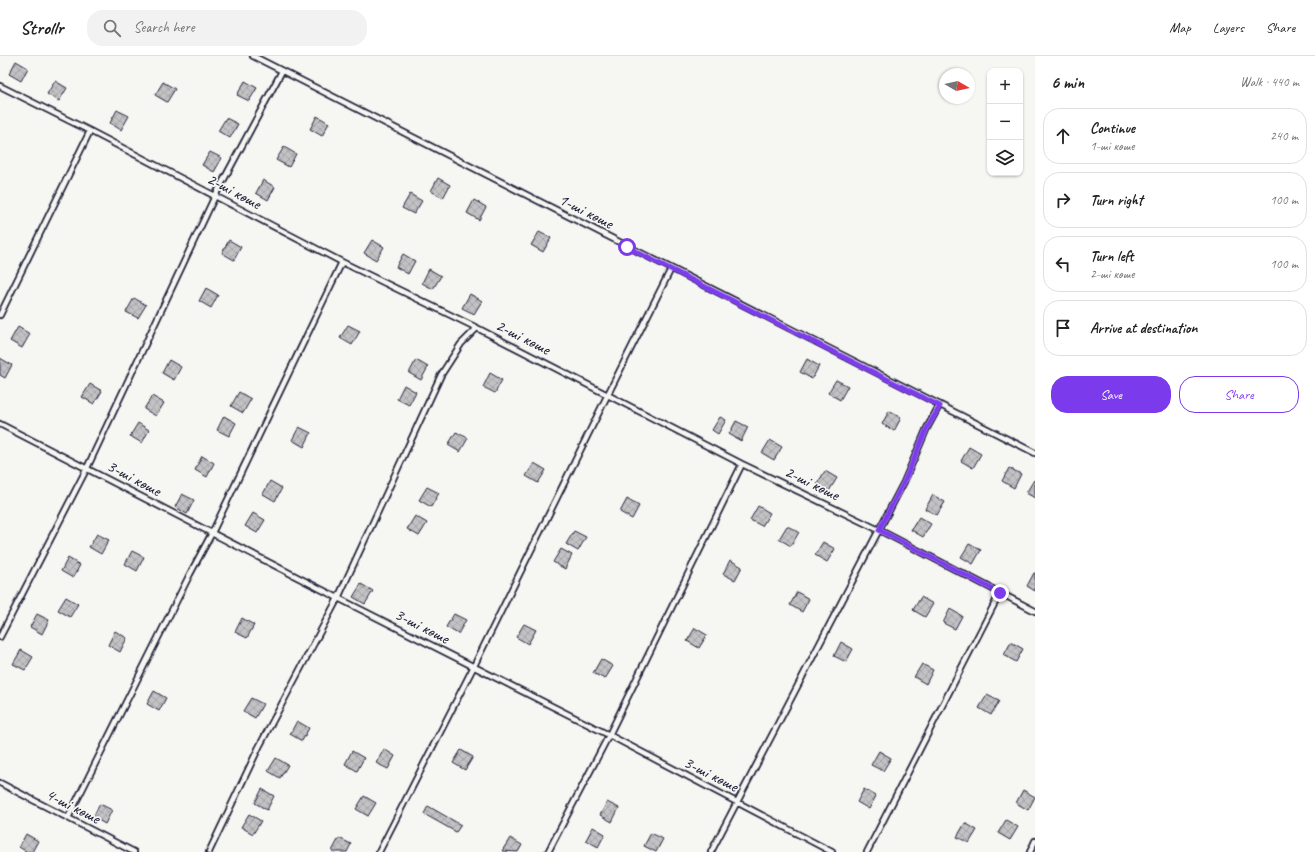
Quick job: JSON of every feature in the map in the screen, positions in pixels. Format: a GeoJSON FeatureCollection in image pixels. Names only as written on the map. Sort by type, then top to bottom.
{"type":"FeatureCollection","features":[{"type":"Feature","properties":{"kind":"lane","name":"1-ші көше"},"geometry":{"type":"LineString","coordinates":[[253,56],[1035,453]]}},
{"type":"Feature","properties":{"kind":"lane"},"geometry":{"type":"LineString","coordinates":[[0,637],[87,468],[215,196],[282,71]]}},
{"type":"Feature","properties":{"kind":"lane","name":"2-ші көше"},"geometry":{"type":"LineString","coordinates":[[0,86],[342,262],[477,328],[742,464],[879,530],[1035,611]]}},
{"type":"Feature","properties":{"kind":"lane"},"geometry":{"type":"LineString","coordinates":[[0,315],[90,131]]}},
{"type":"Feature","properties":{"kind":"lane"},"geometry":{"type":"LineString","coordinates":[[68,818],[186,581],[212,533],[342,262]]}},
{"type":"Feature","properties":{"kind":"lane"},"geometry":{"type":"LineString","coordinates":[[379,852],[474,666],[671,269]]}},
{"type":"Feature","properties":{"kind":"lane"},"geometry":{"type":"LineString","coordinates":[[209,852],[259,747],[338,598],[441,375],[461,344],[477,328]]}},
{"type":"Feature","properties":{"kind":"lane"},"geometry":{"type":"LineString","coordinates":[[711,852],[904,482],[927,428],[940,406]]}},
{"type":"Feature","properties":{"kind":"lane","name":"3-ші көше"},"geometry":{"type":"LineString","coordinates":[[0,424],[338,598],[609,735],[832,852]]}},
{"type":"Feature","properties":{"kind":"lane"},"geometry":{"type":"LineString","coordinates":[[548,852],[609,735],[742,464]]}},
{"type":"Feature","properties":{"kind":"lane"},"geometry":{"type":"LineString","coordinates":[[867,852],[1000,593]]}},
{"type":"Feature","properties":{"kind":"lane","name":"4-ші көше"},"geometry":{"type":"LineString","coordinates":[[0,783],[134,852]]}},
{"type":"Feature","properties":{"kind":"lane"},"geometry":{"type":"LineString","coordinates":[[1030,852],[1035,842]]}},
{"type":"Feature","properties":{"kind":"building"},"geometry":{"type":"Polygon","coordinates":[[[16,61],[28,68],[21,81],[9,74],[16,61]]]}},
{"type":"Feature","properties":{"kind":"building"},"geometry":{"type":"Polygon","coordinates":[[[55,81],[67,88],[59,101],[47,94],[55,81]]]}},
{"type":"Feature","properties":{"kind":"building"},"geometry":{"type":"Polygon","coordinates":[[[245,81],[257,88],[249,101],[237,95],[245,81]]]}},
{"type":"Feature","properties":{"kind":"building"},"geometry":{"type":"Polygon","coordinates":[[[163,82],[175,89],[167,102],[155,95],[163,82]]]}},
{"type":"Feature","properties":{"kind":"building"},"geometry":{"type":"Polygon","coordinates":[[[117,110],[129,116],[121,130],[110,123],[117,110]]]}},
{"type":"Feature","properties":{"kind":"building"},"geometry":{"type":"Polygon","coordinates":[[[317,116],[329,123],[322,136],[310,129],[317,116]]]}},
{"type":"Feature","properties":{"kind":"building"},"geometry":{"type":"Polygon","coordinates":[[[226,118],[238,124],[230,138],[218,131],[226,118]]]}},
{"type":"Feature","properties":{"kind":"building"},"geometry":{"type":"Polygon","coordinates":[[[284,147],[296,154],[289,167],[276,160],[284,147]]]}},
{"type":"Feature","properties":{"kind":"building"},"geometry":{"type":"Polygon","coordinates":[[[210,152],[222,158],[214,172],[202,165],[210,152]]]}},
{"type":"Feature","properties":{"kind":"building"},"geometry":{"type":"Polygon","coordinates":[[[438,178],[450,185],[443,198],[431,191],[438,178]]]}},
{"type":"Feature","properties":{"kind":"building"},"geometry":{"type":"Polygon","coordinates":[[[263,180],[275,187],[268,200],[256,193],[263,180]]]}},
{"type":"Feature","properties":{"kind":"building"},"geometry":{"type":"Polygon","coordinates":[[[410,194],[422,201],[414,214],[402,208],[410,194]]]}},
{"type":"Feature","properties":{"kind":"building"},"geometry":{"type":"Polygon","coordinates":[[[474,200],[486,207],[479,220],[467,213],[474,200]]]}},
{"type":"Feature","properties":{"kind":"building"},"geometry":{"type":"Polygon","coordinates":[[[539,232],[551,238],[543,252],[531,245],[539,232]]]}},
{"type":"Feature","properties":{"kind":"building"},"geometry":{"type":"Polygon","coordinates":[[[229,240],[241,247],[234,260],[222,253],[229,240]]]}},
{"type":"Feature","properties":{"kind":"building"},"geometry":{"type":"Polygon","coordinates":[[[372,240],[384,247],[376,260],[364,253],[372,240]]]}},
{"type":"Feature","properties":{"kind":"building"},"geometry":{"type":"Polygon","coordinates":[[[403,254],[415,261],[408,274],[396,267],[403,254]]]}},
{"type":"Feature","properties":{"kind":"building"},"geometry":{"type":"Polygon","coordinates":[[[429,269],[441,276],[433,289],[422,283],[429,269]]]}},
{"type":"Feature","properties":{"kind":"building"},"geometry":{"type":"Polygon","coordinates":[[[206,288],[218,295],[211,308],[199,301],[206,288]]]}},
{"type":"Feature","properties":{"kind":"building"},"geometry":{"type":"Polygon","coordinates":[[[470,294],[482,301],[474,314],[462,308],[470,294]]]}},
{"type":"Feature","properties":{"kind":"building"},"geometry":{"type":"Polygon","coordinates":[[[134,298],[146,305],[138,318],[126,312],[134,298]]]}},
{"type":"Feature","properties":{"kind":"building"},"geometry":{"type":"Polygon","coordinates":[[[348,325],[360,331],[352,345],[340,338],[348,325]]]}},
{"type":"Feature","properties":{"kind":"building"},"geometry":{"type":"Polygon","coordinates":[[[18,327],[30,334],[22,348],[10,341],[18,327]]]}},
{"type":"Feature","properties":{"kind":"building"},"geometry":{"type":"Polygon","coordinates":[[[0,358],[12,365],[5,378],[0,375],[0,358]]]}},
{"type":"Feature","properties":{"kind":"building"},"geometry":{"type":"Polygon","coordinates":[[[807,359],[819,366],[812,379],[800,372],[807,359]]]}},
{"type":"Feature","properties":{"kind":"building"},"geometry":{"type":"Polygon","coordinates":[[[169,360],[181,367],[174,380],[162,373],[169,360]]]}},
{"type":"Feature","properties":{"kind":"building"},"geometry":{"type":"Polygon","coordinates":[[[416,360],[428,367],[421,380],[409,373],[416,360]]]}},
{"type":"Feature","properties":{"kind":"building"},"geometry":{"type":"Polygon","coordinates":[[[490,373],[502,380],[495,393],[483,387],[490,373]]]}},
{"type":"Feature","properties":{"kind":"building"},"geometry":{"type":"Polygon","coordinates":[[[836,380],[848,386],[840,400],[828,393],[836,380]]]}},
{"type":"Feature","properties":{"kind":"building"},"geometry":{"type":"Polygon","coordinates":[[[90,384],[102,391],[94,404],[82,397],[90,384]]]}},
{"type":"Feature","properties":{"kind":"building"},"geometry":{"type":"Polygon","coordinates":[[[404,385],[416,392],[409,405],[397,399],[404,385]]]}},
{"type":"Feature","properties":{"kind":"building"},"geometry":{"type":"Polygon","coordinates":[[[239,392],[251,399],[243,413],[231,406],[239,392]]]}},
{"type":"Feature","properties":{"kind":"building"},"geometry":{"type":"Polygon","coordinates":[[[152,396],[164,403],[156,416],[144,409],[152,396]]]}},
{"type":"Feature","properties":{"kind":"building"},"geometry":{"type":"Polygon","coordinates":[[[889,411],[901,418],[894,431],[882,424],[889,411]]]}},
{"type":"Feature","properties":{"kind":"building"},"geometry":{"type":"Polygon","coordinates":[[[224,416],[236,423],[229,436],[217,430],[224,416]]]}},
{"type":"Feature","properties":{"kind":"building"},"geometry":{"type":"Polygon","coordinates":[[[720,417],[726,420],[718,434],[712,430],[720,417]]]}},
{"type":"Feature","properties":{"kind":"building"},"geometry":{"type":"Polygon","coordinates":[[[736,421],[748,427],[741,441],[729,434],[736,421]]]}},
{"type":"Feature","properties":{"kind":"building"},"geometry":{"type":"Polygon","coordinates":[[[138,423],[149,430],[142,443],[130,436],[138,423]]]}},
{"type":"Feature","properties":{"kind":"building"},"geometry":{"type":"Polygon","coordinates":[[[299,427],[311,433],[304,447],[292,440],[299,427]]]}},
{"type":"Feature","properties":{"kind":"building"},"geometry":{"type":"Polygon","coordinates":[[[456,432],[468,438],[460,452],[448,445],[456,432]]]}},
{"type":"Feature","properties":{"kind":"building"},"geometry":{"type":"Polygon","coordinates":[[[770,440],[782,447],[774,460],[762,453],[770,440]]]}},
{"type":"Feature","properties":{"kind":"building"},"geometry":{"type":"Polygon","coordinates":[[[969,447],[981,454],[973,468],[961,461],[969,447]]]}},
{"type":"Feature","properties":{"kind":"building"},"geometry":{"type":"Polygon","coordinates":[[[202,456],[214,463],[207,477],[195,470],[202,456]]]}},
{"type":"Feature","properties":{"kind":"building"},"geometry":{"type":"Polygon","coordinates":[[[534,463],[546,470],[538,483],[526,476],[534,463]]]}},
{"type":"Feature","properties":{"kind":"building"},"geometry":{"type":"Polygon","coordinates":[[[1009,468],[1021,474],[1014,488],[1002,481],[1009,468]]]}},
{"type":"Feature","properties":{"kind":"building"},"geometry":{"type":"Polygon","coordinates":[[[825,471],[837,478],[829,491],[817,484],[825,471]]]}},
{"type":"Feature","properties":{"kind":"building"},"geometry":{"type":"Polygon","coordinates":[[[1034,480],[1035,481],[1035,498],[1026,493],[1034,480]]]}},
{"type":"Feature","properties":{"kind":"building"},"geometry":{"type":"Polygon","coordinates":[[[270,481],[282,488],[275,501],[263,494],[270,481]]]}},
{"type":"Feature","properties":{"kind":"building"},"geometry":{"type":"Polygon","coordinates":[[[427,487],[439,493],[431,507],[419,500],[427,487]]]}},
{"type":"Feature","properties":{"kind":"building"},"geometry":{"type":"Polygon","coordinates":[[[182,494],[194,500],[187,514],[175,507],[182,494]]]}},
{"type":"Feature","properties":{"kind":"building"},"geometry":{"type":"Polygon","coordinates":[[[933,495],[945,502],[937,515],[925,509],[933,495]]]}},
{"type":"Feature","properties":{"kind":"building"},"geometry":{"type":"Polygon","coordinates":[[[627,499],[639,506],[632,519],[620,512],[627,499]]]}},
{"type":"Feature","properties":{"kind":"building"},"geometry":{"type":"Polygon","coordinates":[[[758,506],[770,513],[762,526],[750,520],[758,506]]]}},
{"type":"Feature","properties":{"kind":"building"},"geometry":{"type":"Polygon","coordinates":[[[253,513],[265,520],[257,533],[245,526],[253,513]]]}},
{"type":"Feature","properties":{"kind":"building"},"geometry":{"type":"Polygon","coordinates":[[[415,516],[427,523],[419,536],[407,529],[415,516]]]}},
{"type":"Feature","properties":{"kind":"building"},"geometry":{"type":"Polygon","coordinates":[[[919,517],[931,524],[923,537],[911,530],[919,517]]]}},
{"type":"Feature","properties":{"kind":"building"},"geometry":{"type":"Polygon","coordinates":[[[787,526],[799,532],[791,546],[779,539],[787,526]]]}},
{"type":"Feature","properties":{"kind":"building"},"geometry":{"type":"Polygon","coordinates":[[[574,531],[586,537],[578,551],[566,544],[574,531]]]}},
{"type":"Feature","properties":{"kind":"building"},"geometry":{"type":"Polygon","coordinates":[[[97,534],[109,540],[101,554],[89,547],[97,534]]]}},
{"type":"Feature","properties":{"kind":"building"},"geometry":{"type":"Polygon","coordinates":[[[823,542],[835,549],[827,562],[815,555],[823,542]]]}},
{"type":"Feature","properties":{"kind":"building"},"geometry":{"type":"Polygon","coordinates":[[[969,544],[981,550],[973,564],[961,557],[969,544]]]}},
{"type":"Feature","properties":{"kind":"building"},"geometry":{"type":"Polygon","coordinates":[[[561,549],[572,555],[565,569],[553,562],[561,549]]]}},
{"type":"Feature","properties":{"kind":"building"},"geometry":{"type":"Polygon","coordinates":[[[132,551],[144,557],[137,571],[125,564],[132,551]]]}},
{"type":"Feature","properties":{"kind":"building"},"geometry":{"type":"Polygon","coordinates":[[[68,558],[80,565],[73,578],[61,571],[68,558]]]}},
{"type":"Feature","properties":{"kind":"building"},"geometry":{"type":"Polygon","coordinates":[[[730,560],[742,567],[735,580],[723,574],[730,560]]]}},
{"type":"Feature","properties":{"kind":"building"},"geometry":{"type":"Polygon","coordinates":[[[1035,573],[1035,591],[1027,586],[1035,573]]]}},
{"type":"Feature","properties":{"kind":"building"},"geometry":{"type":"Polygon","coordinates":[[[361,584],[373,591],[365,604],[353,597],[361,584]]]}},
{"type":"Feature","properties":{"kind":"building"},"geometry":{"type":"Polygon","coordinates":[[[797,592],[809,599],[802,612],[790,605],[797,592]]]}},
{"type":"Feature","properties":{"kind":"building"},"geometry":{"type":"Polygon","coordinates":[[[66,597],[78,604],[70,617],[58,610],[66,597]]]}},
{"type":"Feature","properties":{"kind":"building"},"geometry":{"type":"Polygon","coordinates":[[[921,597],[933,604],[925,617],[913,610],[921,597]]]}},
{"type":"Feature","properties":{"kind":"building"},"geometry":{"type":"Polygon","coordinates":[[[950,609],[962,616],[955,629],[943,623],[950,609]]]}},
{"type":"Feature","properties":{"kind":"building"},"geometry":{"type":"Polygon","coordinates":[[[37,614],[49,620],[42,634],[30,627],[37,614]]]}},
{"type":"Feature","properties":{"kind":"building"},"geometry":{"type":"Polygon","coordinates":[[[454,614],[466,620],[458,634],[446,627],[454,614]]]}},
{"type":"Feature","properties":{"kind":"building"},"geometry":{"type":"Polygon","coordinates":[[[242,618],[254,625],[247,638],[235,632],[242,618]]]}},
{"type":"Feature","properties":{"kind":"building"},"geometry":{"type":"Polygon","coordinates":[[[524,624],[536,630],[528,644],[516,637],[524,624]]]}},
{"type":"Feature","properties":{"kind":"building"},"geometry":{"type":"Polygon","coordinates":[[[695,628],[707,635],[699,648],[687,641],[695,628]]]}},
{"type":"Feature","properties":{"kind":"building"},"geometry":{"type":"Polygon","coordinates":[[[115,631],[127,638],[120,652],[108,645],[115,631]]]}},
{"type":"Feature","properties":{"kind":"building"},"geometry":{"type":"Polygon","coordinates":[[[841,642],[853,649],[846,662],[834,656],[841,642]]]}},
{"type":"Feature","properties":{"kind":"building"},"geometry":{"type":"Polygon","coordinates":[[[1011,642],[1023,649],[1016,662],[1004,655],[1011,642]]]}},
{"type":"Feature","properties":{"kind":"building"},"geometry":{"type":"Polygon","coordinates":[[[21,650],[33,657],[25,670],[13,664],[21,650]]]}},
{"type":"Feature","properties":{"kind":"building"},"geometry":{"type":"Polygon","coordinates":[[[601,659],[613,666],[605,679],[593,673],[601,659]]]}},
{"type":"Feature","properties":{"kind":"building"},"geometry":{"type":"Polygon","coordinates":[[[922,664],[933,670],[926,684],[914,677],[922,664]]]}},
{"type":"Feature","properties":{"kind":"building"},"geometry":{"type":"Polygon","coordinates":[[[154,691],[166,698],[159,711],[147,704],[154,691]]]}},
{"type":"Feature","properties":{"kind":"building"},"geometry":{"type":"Polygon","coordinates":[[[987,695],[999,701],[991,715],[979,708],[987,695]]]}},
{"type":"Feature","properties":{"kind":"building"},"geometry":{"type":"Polygon","coordinates":[[[251,698],[263,704],[255,718],[243,711],[251,698]]]}},
{"type":"Feature","properties":{"kind":"building"},"geometry":{"type":"Polygon","coordinates":[[[297,721],[309,728],[302,741],[290,734],[297,721]]]}},
{"type":"Feature","properties":{"kind":"building"},"geometry":{"type":"Polygon","coordinates":[[[384,749],[395,756],[388,769],[376,763],[384,749]]]}},
{"type":"Feature","properties":{"kind":"building"},"geometry":{"type":"Polygon","coordinates":[[[461,750],[473,757],[465,770],[453,763],[461,750]]]}},
{"type":"Feature","properties":{"kind":"building"},"geometry":{"type":"Polygon","coordinates":[[[352,751],[364,758],[357,771],[345,764],[352,751]]]}},
{"type":"Feature","properties":{"kind":"building"},"geometry":{"type":"Polygon","coordinates":[[[879,751],[891,758],[883,771],[871,765],[879,751]]]}},
{"type":"Feature","properties":{"kind":"building"},"geometry":{"type":"Polygon","coordinates":[[[276,758],[288,765],[280,778],[268,771],[276,758]]]}},
{"type":"Feature","properties":{"kind":"building"},"geometry":{"type":"Polygon","coordinates":[[[262,789],[274,796],[267,810],[255,803],[262,789]]]}},
{"type":"Feature","properties":{"kind":"building"},"geometry":{"type":"Polygon","coordinates":[[[864,789],[876,796],[869,809],[857,802],[864,789]]]}},
{"type":"Feature","properties":{"kind":"building"},"geometry":{"type":"Polygon","coordinates":[[[1023,790],[1035,797],[1028,810],[1016,803],[1023,790]]]}},
{"type":"Feature","properties":{"kind":"building"},"geometry":{"type":"Polygon","coordinates":[[[364,796],[376,803],[368,816],[356,809],[364,796]]]}},
{"type":"Feature","properties":{"kind":"building"},"geometry":{"type":"Polygon","coordinates":[[[607,802],[619,808],[612,822],[600,815],[607,802]]]}},
{"type":"Feature","properties":{"kind":"building"},"geometry":{"type":"Polygon","coordinates":[[[100,804],[112,810],[105,824],[93,817],[100,804]]]}},
{"type":"Feature","properties":{"kind":"building"},"geometry":{"type":"Polygon","coordinates":[[[428,806],[461,825],[456,832],[424,814],[428,806]]]}},
{"type":"Feature","properties":{"kind":"building"},"geometry":{"type":"Polygon","coordinates":[[[249,814],[261,821],[253,834],[241,827],[249,814]]]}},
{"type":"Feature","properties":{"kind":"building"},"geometry":{"type":"Polygon","coordinates":[[[1006,820],[1018,827],[1010,840],[998,833],[1006,820]]]}},
{"type":"Feature","properties":{"kind":"building"},"geometry":{"type":"Polygon","coordinates":[[[965,823],[977,830],[969,843],[957,837],[965,823]]]}},
{"type":"Feature","properties":{"kind":"building"},"geometry":{"type":"Polygon","coordinates":[[[593,827],[605,834],[598,847],[586,840],[593,827]]]}},
{"type":"Feature","properties":{"kind":"building"},"geometry":{"type":"Polygon","coordinates":[[[651,833],[663,839],[656,852],[644,846],[651,833]]]}},
{"type":"Feature","properties":{"kind":"building"},"geometry":{"type":"Polygon","coordinates":[[[26,834],[38,841],[32,852],[27,852],[19,847],[26,834]]]}},
{"type":"Feature","properties":{"kind":"building"},"geometry":{"type":"Polygon","coordinates":[[[339,838],[351,844],[347,852],[332,851],[339,838]]]}},
{"type":"Feature","properties":{"kind":"building"},"geometry":{"type":"Polygon","coordinates":[[[510,838],[522,845],[518,852],[502,851],[510,838]]]}},
{"type":"Feature","properties":{"kind":"route"},"geometry":{"type":"LineString","coordinates":[[627,247],[940,406],[927,428],[904,482],[891,504],[879,530],[1000,593]]}}]}
